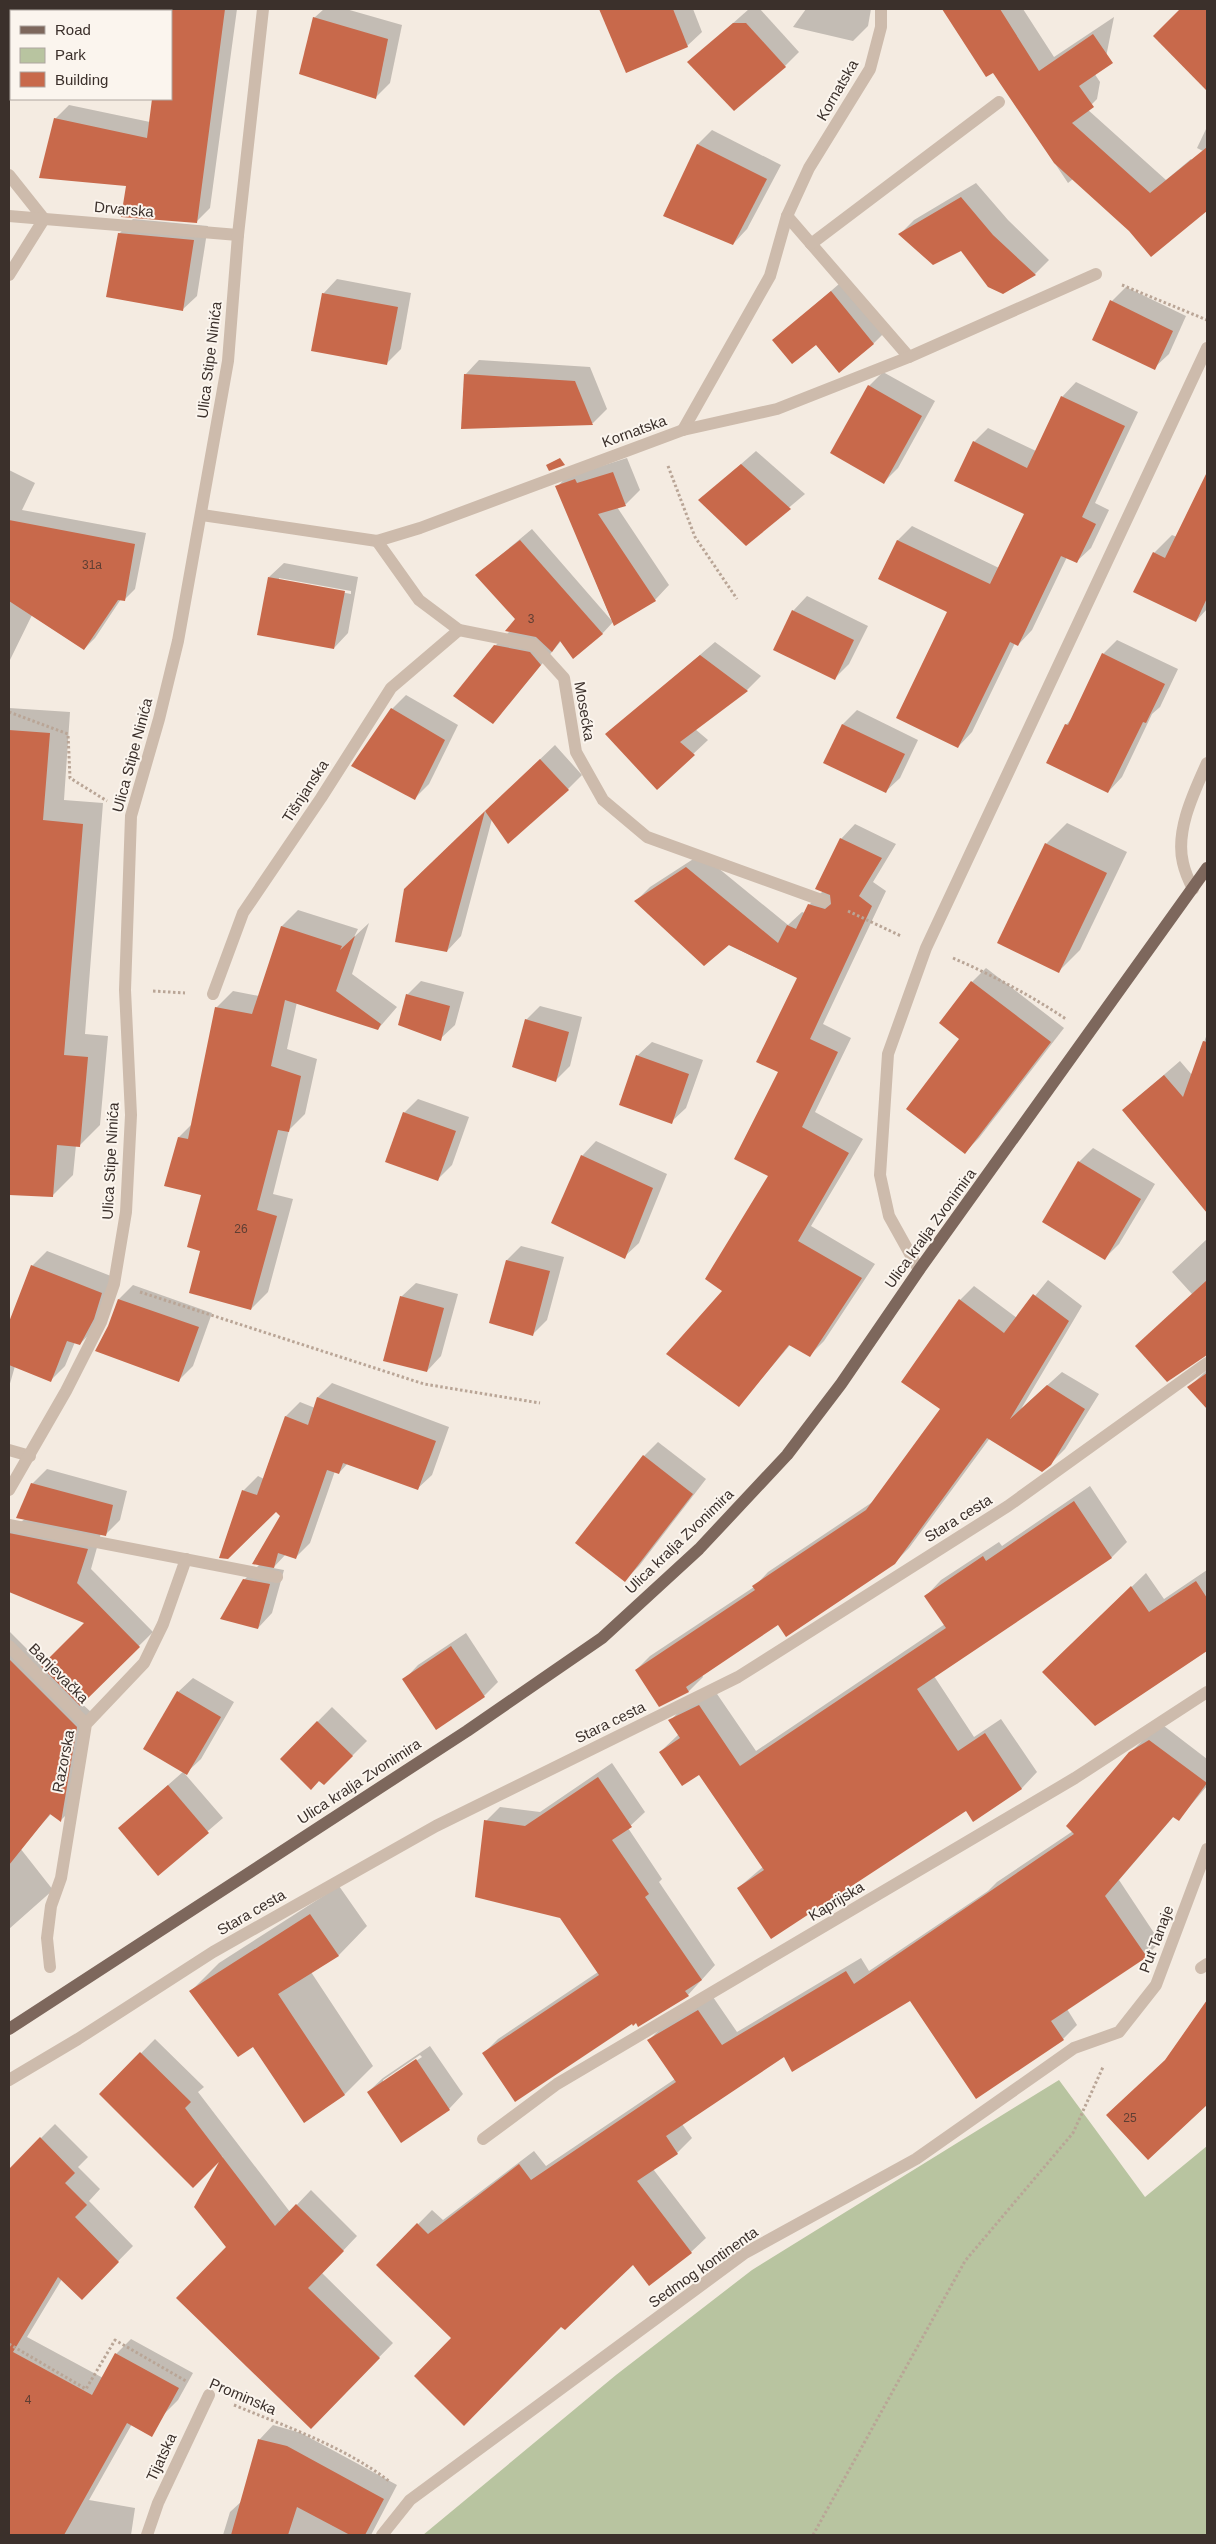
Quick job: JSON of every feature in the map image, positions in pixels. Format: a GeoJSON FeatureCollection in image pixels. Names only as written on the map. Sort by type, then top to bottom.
{"type":"FeatureCollection","features":[{"type":"Feature","properties":{"kind":"main road","name":"Ulica kralja Zvonimira"},"geometry":{"type":"LineString","coordinates":[[9,2029],[459,1736],[602,1638],[699,1549],[787,1455],[841,1384],[919,1270],[1207,868]]}},
{"type":"Feature","properties":{"kind":"street","name":"Ulica Stipe Ninića"},"geometry":{"type":"LineString","coordinates":[[9,1490],[30,1456],[101,1322],[114,1284],[126,1212],[131,1115],[125,990],[131,816],[159,719],[178,641],[228,361],[238,235],[263,9]]}},
{"type":"Feature","properties":{"kind":"street","name":"Kornatska"},"geometry":{"type":"LineString","coordinates":[[202,515],[376,541],[420,528],[683,430],[770,276],[787,216],[809,168],[870,69],[881,27],[881,9]]}},
{"type":"Feature","properties":{"kind":"street"},"geometry":{"type":"LineString","coordinates":[[811,244],[999,102]]}},
{"type":"Feature","properties":{"kind":"street"},"geometry":{"type":"LineString","coordinates":[[9,175],[44,219],[9,275]]}},
{"type":"Feature","properties":{"kind":"street","name":"Drvarska"},"geometry":{"type":"LineString","coordinates":[[9,216],[238,235]]}},
{"type":"Feature","properties":{"kind":"street"},"geometry":{"type":"LineString","coordinates":[[787,216],[909,357]]}},
{"type":"Feature","properties":{"kind":"street"},"geometry":{"type":"LineString","coordinates":[[683,430],[777,409],[909,357],[1096,274]]}},
{"type":"Feature","properties":{"kind":"street"},"geometry":{"type":"LineString","coordinates":[[919,1270],[889,1216],[880,1175],[888,1054],[926,948],[1207,348]]}},
{"type":"Feature","properties":{"kind":"street","name":"Mosećka"},"geometry":{"type":"LineString","coordinates":[[376,541],[419,600],[459,630],[534,645],[564,678],[576,752],[603,800],[647,837],[824,901]]}},
{"type":"Feature","properties":{"kind":"street","name":"Tišnjanska"},"geometry":{"type":"LineString","coordinates":[[213,994],[243,913],[321,798],[391,688],[459,630]]}},
{"type":"Feature","properties":{"kind":"street"},"geometry":{"type":"LineString","coordinates":[[1193,889],[1183,864],[1182,833],[1193,795],[1207,763]]}},
{"type":"Feature","properties":{"kind":"street","name":"Stara cesta"},"geometry":{"type":"LineString","coordinates":[[9,2080],[78,2039],[213,1952],[436,1826],[738,1677],[1008,1506],[1207,1363]]}},
{"type":"Feature","properties":{"kind":"street"},"geometry":{"type":"LineString","coordinates":[[9,1450],[30,1456]]}},
{"type":"Feature","properties":{"kind":"street"},"geometry":{"type":"LineString","coordinates":[[9,1525],[277,1577]]}},
{"type":"Feature","properties":{"kind":"street","name":"Razorska"},"geometry":{"type":"LineString","coordinates":[[50,1967],[47,1938],[51,1906],[61,1878],[86,1724],[144,1663],[162,1624],[186,1559]]}},
{"type":"Feature","properties":{"kind":"street","name":"Banjevačka"},"geometry":{"type":"LineString","coordinates":[[9,1646],[86,1724]]}},
{"type":"Feature","properties":{"kind":"street","name":"Kaprijska"},"geometry":{"type":"LineString","coordinates":[[483,2139],[557,2084],[1075,1778],[1207,1692]]}},
{"type":"Feature","properties":{"kind":"street","name":"Put Tanaje"},"geometry":{"type":"LineString","coordinates":[[1119,2032],[1156,1985],[1207,1848]]}},
{"type":"Feature","properties":{"kind":"street","name":"Sedmog kontinenta"},"geometry":{"type":"LineString","coordinates":[[382,2535],[410,2500],[745,2253],[916,2160],[1074,2048],[1119,2032]]}},
{"type":"Feature","properties":{"kind":"street","name":"Tijatska"},"geometry":{"type":"LineString","coordinates":[[147,2535],[158,2502],[208,2395]]}},
{"type":"Feature","properties":{"kind":"path"},"geometry":{"type":"LineString","coordinates":[[1096,274],[1207,320]]}},
{"type":"Feature","properties":{"kind":"path"},"geometry":{"type":"LineString","coordinates":[[658,440],[695,537],[737,599]]}},
{"type":"Feature","properties":{"kind":"path"},"geometry":{"type":"LineString","coordinates":[[9,712],[68,734],[70,778],[131,816]]}},
{"type":"Feature","properties":{"kind":"path"},"geometry":{"type":"LineString","coordinates":[[824,901],[979,970],[1038,1000],[1089,1035]]}},
{"type":"Feature","properties":{"kind":"path"},"geometry":{"type":"LineString","coordinates":[[125,990],[213,994]]}},
{"type":"Feature","properties":{"kind":"path"},"geometry":{"type":"LineString","coordinates":[[114,1284],[424,1384],[540,1403]]}},
{"type":"Feature","properties":{"kind":"path"},"geometry":{"type":"LineString","coordinates":[[813,2535],[965,2261],[1073,2133],[1119,2032]]}},
{"type":"Feature","properties":{"kind":"path","name":"Prominska"},"geometry":{"type":"LineString","coordinates":[[9,2344],[86,2389],[116,2340],[208,2395],[329,2445],[372,2468],[396,2486],[410,2500]]}},
{"type":"Feature","properties":{"kind":"green space"},"geometry":{"type":"Polygon","coordinates":[[[1059,2080],[1145,2197],[1207,2146],[1207,2535],[423,2535],[616,2375],[752,2270],[1059,2080]]]}},
{"type":"Feature","properties":{"kind":"building"},"geometry":{"type":"Polygon","coordinates":[[[225,9],[197,223],[121,217],[126,186],[39,178],[54,118],[147,138],[152,100],[172,100],[171,10],[225,9]]]}},
{"type":"Feature","properties":{"kind":"building"},"geometry":{"type":"Polygon","coordinates":[[[599,9],[673,9],[688,47],[626,73],[599,9]]]}},
{"type":"Feature","properties":{"kind":"building"},"geometry":{"type":"Polygon","coordinates":[[[942,9],[1000,9],[1039,71],[1093,34],[1113,63],[1079,86],[1094,107],[1072,123],[1150,193],[1207,147],[1207,211],[1151,257],[1129,231],[1054,163],[993,73],[986,77],[942,9]]]}},
{"type":"Feature","properties":{"kind":"building"},"geometry":{"type":"Polygon","coordinates":[[[1180,9],[1207,9],[1207,91],[1153,36],[1180,9]]]}},
{"type":"Feature","properties":{"kind":"building"},"geometry":{"type":"Polygon","coordinates":[[[313,17],[388,39],[376,99],[299,74],[313,17]]]}},
{"type":"Feature","properties":{"kind":"building"},"geometry":{"type":"Polygon","coordinates":[[[733,23],[746,23],[786,67],[734,111],[687,62],[733,23]]]}},
{"type":"Feature","properties":{"kind":"building"},"geometry":{"type":"Polygon","coordinates":[[[697,144],[767,179],[733,245],[663,216],[697,144]]]}},
{"type":"Feature","properties":{"kind":"building"},"geometry":{"type":"Polygon","coordinates":[[[961,197],[993,235],[1036,275],[1003,294],[988,287],[961,251],[933,265],[898,234],[961,197]]]}},
{"type":"Feature","properties":{"kind":"building"},"geometry":{"type":"Polygon","coordinates":[[[118,233],[194,240],[183,311],[106,297],[118,233]]]}},
{"type":"Feature","properties":{"kind":"building"},"geometry":{"type":"Polygon","coordinates":[[[831,291],[874,344],[839,373],[816,345],[792,364],[772,340],[831,291]]]}},
{"type":"Feature","properties":{"kind":"building"},"geometry":{"type":"Polygon","coordinates":[[[322,293],[398,307],[387,365],[311,351],[322,293]]]}},
{"type":"Feature","properties":{"kind":"building"},"geometry":{"type":"Polygon","coordinates":[[[1110,300],[1173,331],[1155,370],[1092,340],[1110,300]]]}},
{"type":"Feature","properties":{"kind":"building"},"geometry":{"type":"Polygon","coordinates":[[[464,374],[575,381],[593,425],[461,429],[464,374]]]}},
{"type":"Feature","properties":{"kind":"building"},"geometry":{"type":"Polygon","coordinates":[[[868,385],[922,416],[884,484],[830,453],[868,385]]]}},
{"type":"Feature","properties":{"kind":"building"},"geometry":{"type":"Polygon","coordinates":[[[1061,396],[1125,426],[1082,517],[1096,524],[1077,563],[1061,556],[1018,646],[1010,642],[958,748],[896,718],[947,612],[878,579],[897,540],[990,584],[1024,514],[954,481],[973,441],[1027,468],[1061,396]]]}},
{"type":"Feature","properties":{"kind":"building"},"geometry":{"type":"Polygon","coordinates":[[[560,458],[565,465],[549,471],[546,465],[560,458]]]}},
{"type":"Feature","properties":{"kind":"building"},"geometry":{"type":"Polygon","coordinates":[[[741,464],[791,509],[746,546],[698,500],[741,464]]]}},
{"type":"Feature","properties":{"kind":"building"},"geometry":{"type":"Polygon","coordinates":[[[613,472],[626,506],[598,514],[656,601],[614,626],[555,486],[575,479],[577,483],[613,472]]]}},
{"type":"Feature","properties":{"kind":"building"},"geometry":{"type":"Polygon","coordinates":[[[1207,472],[1207,598],[1196,622],[1133,592],[1153,552],[1165,558],[1207,472]]]}},
{"type":"Feature","properties":{"kind":"building"},"geometry":{"type":"Polygon","coordinates":[[[9,520],[135,544],[125,601],[118,600],[84,650],[9,601],[9,520]]]}},
{"type":"Feature","properties":{"kind":"building"},"geometry":{"type":"Polygon","coordinates":[[[520,540],[603,634],[573,659],[560,641],[552,652],[536,637],[505,631],[515,619],[475,575],[520,540]]]}},
{"type":"Feature","properties":{"kind":"building"},"geometry":{"type":"Polygon","coordinates":[[[268,577],[345,591],[334,649],[257,635],[268,577]]]}},
{"type":"Feature","properties":{"kind":"building"},"geometry":{"type":"Polygon","coordinates":[[[792,610],[854,640],[835,680],[773,650],[792,610]]]}},
{"type":"Feature","properties":{"kind":"building"},"geometry":{"type":"Polygon","coordinates":[[[494,645],[530,652],[541,665],[493,724],[453,696],[494,645]]]}},
{"type":"Feature","properties":{"kind":"building"},"geometry":{"type":"Polygon","coordinates":[[[1102,653],[1165,684],[1146,723],[1143,722],[1108,793],[1046,763],[1065,724],[1068,725],[1102,653]]]}},
{"type":"Feature","properties":{"kind":"building"},"geometry":{"type":"Polygon","coordinates":[[[700,655],[748,691],[680,742],[695,755],[657,790],[605,734],[700,655]]]}},
{"type":"Feature","properties":{"kind":"building"},"geometry":{"type":"Polygon","coordinates":[[[391,708],[445,740],[415,800],[351,766],[391,708]]]}},
{"type":"Feature","properties":{"kind":"building"},"geometry":{"type":"Polygon","coordinates":[[[842,724],[905,754],[886,793],[823,763],[842,724]]]}},
{"type":"Feature","properties":{"kind":"building"},"geometry":{"type":"Polygon","coordinates":[[[9,730],[50,733],[43,820],[83,824],[64,1055],[88,1057],[80,1147],[57,1145],[53,1197],[9,1195],[9,730]]]}},
{"type":"Feature","properties":{"kind":"building"},"geometry":{"type":"Polygon","coordinates":[[[540,759],[569,790],[508,844],[485,811],[540,759]]]}},
{"type":"Feature","properties":{"kind":"building"},"geometry":{"type":"Polygon","coordinates":[[[485,811],[447,952],[395,942],[404,889],[485,811]]]}},
{"type":"Feature","properties":{"kind":"building"},"geometry":{"type":"Polygon","coordinates":[[[840,838],[882,858],[859,896],[872,906],[810,1039],[838,1052],[802,1127],[849,1153],[798,1241],[862,1278],[810,1357],[789,1345],[739,1407],[666,1354],[722,1291],[705,1279],[768,1176],[734,1159],[778,1072],[756,1062],[797,978],[729,945],[704,966],[634,901],[686,867],[778,943],[787,925],[796,929],[808,904],[825,909],[831,904],[830,895],[815,889],[840,838]]]}},
{"type":"Feature","properties":{"kind":"building"},"geometry":{"type":"Polygon","coordinates":[[[1045,843],[1107,873],[1059,973],[997,943],[1045,843]]]}},
{"type":"Feature","properties":{"kind":"building"},"geometry":{"type":"Polygon","coordinates":[[[281,926],[342,946],[340,950],[355,936],[336,991],[381,1024],[378,1030],[285,1000],[271,1066],[301,1076],[289,1132],[278,1130],[257,1210],[277,1216],[251,1310],[189,1293],[200,1251],[187,1247],[201,1195],[164,1186],[178,1137],[188,1139],[215,1007],[252,1014],[281,926]]]}},
{"type":"Feature","properties":{"kind":"building"},"geometry":{"type":"Polygon","coordinates":[[[971,981],[1051,1042],[965,1154],[906,1109],[959,1039],[939,1023],[971,981]]]}},
{"type":"Feature","properties":{"kind":"building"},"geometry":{"type":"Polygon","coordinates":[[[406,994],[450,1006],[441,1041],[398,1025],[406,994]]]}},
{"type":"Feature","properties":{"kind":"building"},"geometry":{"type":"Polygon","coordinates":[[[525,1019],[569,1032],[556,1082],[512,1067],[525,1019]]]}},
{"type":"Feature","properties":{"kind":"building"},"geometry":{"type":"Polygon","coordinates":[[[1203,1041],[1207,1042],[1207,1213],[1122,1110],[1164,1075],[1183,1097],[1203,1041]]]}},
{"type":"Feature","properties":{"kind":"building"},"geometry":{"type":"Polygon","coordinates":[[[636,1055],[689,1074],[672,1124],[619,1105],[636,1055]]]}},
{"type":"Feature","properties":{"kind":"building"},"geometry":{"type":"Polygon","coordinates":[[[403,1112],[456,1131],[438,1181],[385,1162],[403,1112]]]}},
{"type":"Feature","properties":{"kind":"building"},"geometry":{"type":"Polygon","coordinates":[[[581,1155],[653,1188],[625,1259],[551,1223],[581,1155]]]}},
{"type":"Feature","properties":{"kind":"building"},"geometry":{"type":"Polygon","coordinates":[[[1078,1161],[1141,1199],[1105,1260],[1042,1222],[1078,1161]]]}},
{"type":"Feature","properties":{"kind":"building"},"geometry":{"type":"Polygon","coordinates":[[[506,1260],[550,1271],[533,1336],[489,1323],[506,1260]]]}},
{"type":"Feature","properties":{"kind":"building"},"geometry":{"type":"Polygon","coordinates":[[[31,1265],[102,1293],[94,1319],[80,1345],[67,1341],[51,1382],[9,1365],[9,1322],[31,1265]]]}},
{"type":"Feature","properties":{"kind":"building"},"geometry":{"type":"Polygon","coordinates":[[[1207,1280],[1207,1355],[1167,1382],[1135,1346],[1207,1280]]]}},
{"type":"Feature","properties":{"kind":"building"},"geometry":{"type":"Polygon","coordinates":[[[1033,1294],[1069,1321],[1010,1419],[1047,1385],[1085,1409],[1051,1465],[1042,1472],[987,1438],[895,1564],[786,1637],[778,1625],[686,1687],[689,1692],[659,1707],[635,1670],[755,1590],[752,1586],[866,1510],[940,1409],[901,1382],[959,1299],[1004,1333],[1033,1294]]]}},
{"type":"Feature","properties":{"kind":"building"},"geometry":{"type":"Polygon","coordinates":[[[400,1296],[444,1308],[427,1372],[383,1361],[400,1296]]]}},
{"type":"Feature","properties":{"kind":"building"},"geometry":{"type":"Polygon","coordinates":[[[118,1299],[199,1327],[179,1382],[95,1351],[108,1326],[118,1299]]]}},
{"type":"Feature","properties":{"kind":"building"},"geometry":{"type":"Polygon","coordinates":[[[1207,1373],[1207,1409],[1187,1387],[1207,1373]]]}},
{"type":"Feature","properties":{"kind":"building"},"geometry":{"type":"Polygon","coordinates":[[[317,1397],[436,1441],[418,1490],[343,1463],[339,1474],[327,1470],[296,1559],[278,1553],[274,1568],[252,1564],[280,1516],[276,1512],[228,1559],[219,1558],[242,1490],[257,1495],[285,1416],[308,1425],[317,1397]]]}},
{"type":"Feature","properties":{"kind":"building"},"geometry":{"type":"Polygon","coordinates":[[[643,1455],[693,1494],[625,1582],[575,1543],[643,1455]]]}},
{"type":"Feature","properties":{"kind":"building"},"geometry":{"type":"Polygon","coordinates":[[[31,1483],[113,1505],[106,1536],[16,1518],[31,1483]]]}},
{"type":"Feature","properties":{"kind":"building"},"geometry":{"type":"Polygon","coordinates":[[[1074,1501],[1112,1558],[917,1689],[958,1751],[985,1733],[1022,1789],[973,1822],[966,1811],[771,1939],[737,1888],[764,1870],[699,1775],[682,1786],[659,1752],[680,1738],[668,1720],[699,1705],[740,1766],[946,1628],[924,1596],[983,1556],[986,1561],[1074,1501]]]}},
{"type":"Feature","properties":{"kind":"building"},"geometry":{"type":"Polygon","coordinates":[[[9,1533],[88,1549],[77,1583],[140,1647],[80,1706],[41,1666],[84,1623],[9,1592],[9,1533]]]}},
{"type":"Feature","properties":{"kind":"building"},"geometry":{"type":"Polygon","coordinates":[[[243,1579],[270,1584],[258,1629],[220,1619],[243,1579]]]}},
{"type":"Feature","properties":{"kind":"building"},"geometry":{"type":"Polygon","coordinates":[[[1196,1581],[1207,1598],[1207,1651],[1095,1726],[1042,1672],[1131,1586],[1149,1612],[1196,1581]]]}},
{"type":"Feature","properties":{"kind":"building"},"geometry":{"type":"Polygon","coordinates":[[[451,1646],[485,1697],[436,1730],[402,1679],[451,1646]]]}},
{"type":"Feature","properties":{"kind":"building"},"geometry":{"type":"Polygon","coordinates":[[[9,1659],[77,1727],[61,1822],[50,1814],[9,1865],[9,1659]]]}},
{"type":"Feature","properties":{"kind":"building"},"geometry":{"type":"Polygon","coordinates":[[[177,1691],[221,1717],[187,1775],[143,1749],[177,1691]]]}},
{"type":"Feature","properties":{"kind":"building"},"geometry":{"type":"Polygon","coordinates":[[[317,1721],[353,1756],[324,1785],[319,1781],[311,1790],[280,1759],[317,1721]]]}},
{"type":"Feature","properties":{"kind":"building"},"geometry":{"type":"Polygon","coordinates":[[[1149,1740],[1207,1783],[1179,1821],[1173,1817],[1105,1896],[1147,1957],[1051,2021],[1064,2040],[976,2099],[910,2001],[792,2072],[784,2057],[666,2136],[678,2154],[637,2181],[692,2253],[649,2286],[633,2265],[565,2330],[561,2327],[464,2426],[414,2376],[451,2338],[376,2265],[417,2223],[428,2234],[519,2164],[531,2180],[676,2082],[647,2040],[698,2010],[722,2045],[846,1971],[854,1984],[1074,1834],[1066,1826],[1129,1752],[1149,1740]]]}},
{"type":"Feature","properties":{"kind":"building"},"geometry":{"type":"Polygon","coordinates":[[[598,1777],[632,1827],[612,1840],[649,1894],[645,1897],[702,1980],[685,1991],[689,1996],[638,2027],[636,2023],[633,2026],[632,2024],[515,2102],[482,2053],[599,1975],[560,1918],[475,1897],[484,1820],[525,1826],[598,1777]]]}},
{"type":"Feature","properties":{"kind":"building"},"geometry":{"type":"Polygon","coordinates":[[[168,1785],[209,1833],[158,1876],[118,1828],[168,1785]]]}},
{"type":"Feature","properties":{"kind":"building"},"geometry":{"type":"Polygon","coordinates":[[[310,1914],[339,1956],[278,1994],[345,2095],[304,2123],[253,2047],[238,2057],[189,1991],[310,1914]]]}},
{"type":"Feature","properties":{"kind":"building"},"geometry":{"type":"Polygon","coordinates":[[[1207,2000],[1207,2105],[1148,2160],[1106,2115],[1165,2060],[1207,2000]]]}},
{"type":"Feature","properties":{"kind":"building"},"geometry":{"type":"Polygon","coordinates":[[[140,2052],[191,2102],[185,2108],[275,2226],[296,2204],[344,2251],[308,2288],[380,2358],[311,2429],[176,2298],[226,2247],[194,2207],[219,2162],[193,2188],[99,2094],[140,2052]]]}},
{"type":"Feature","properties":{"kind":"building"},"geometry":{"type":"Polygon","coordinates":[[[416,2059],[450,2110],[401,2143],[367,2092],[416,2059]]]}},
{"type":"Feature","properties":{"kind":"building"},"geometry":{"type":"Polygon","coordinates":[[[40,2137],[75,2173],[65,2183],[87,2205],[75,2217],[119,2262],[82,2300],[58,2277],[13,2352],[92,2395],[115,2353],[179,2388],[152,2437],[127,2423],[64,2535],[9,2535],[9,2169],[40,2137]]]}},
{"type":"Feature","properties":{"kind":"building"},"geometry":{"type":"Polygon","coordinates":[[[258,2439],[287,2446],[384,2499],[365,2535],[350,2535],[297,2507],[288,2535],[231,2535],[258,2439]]]}}]}
